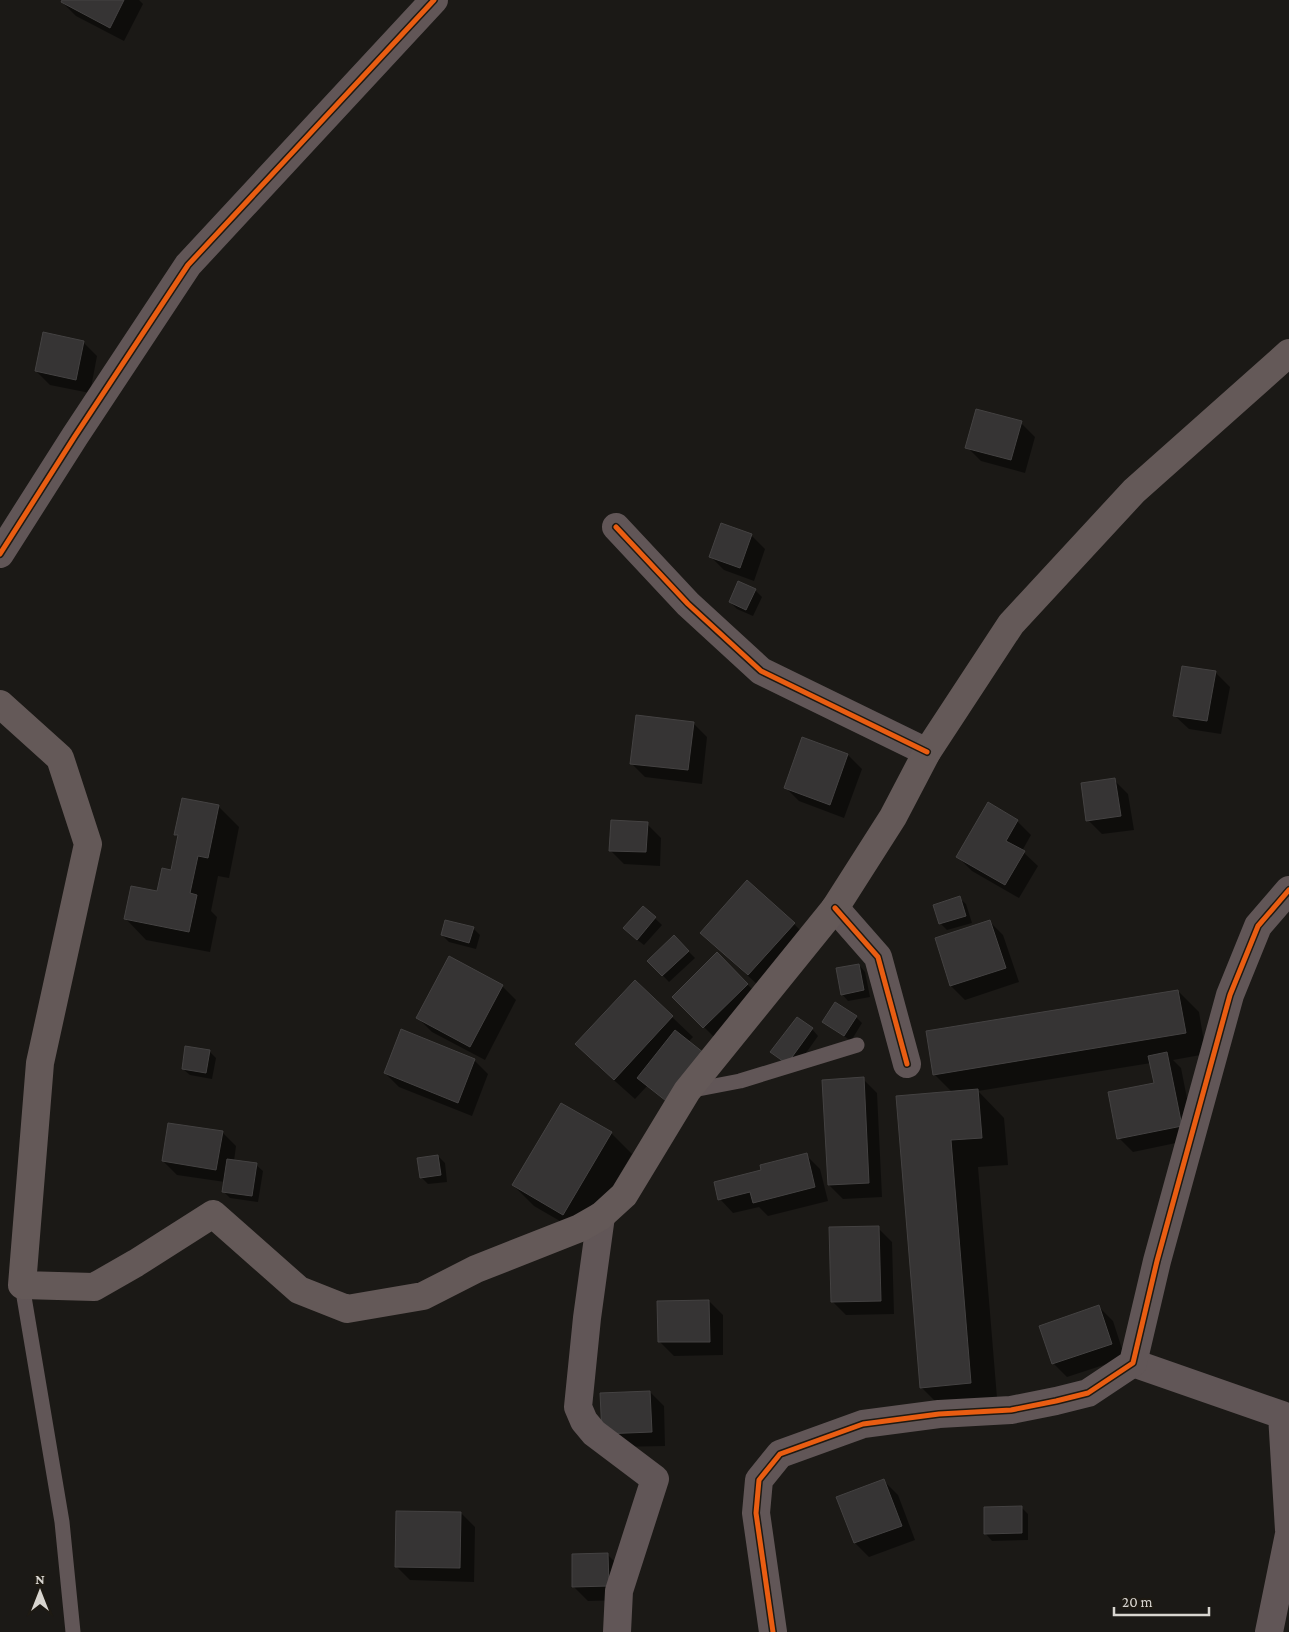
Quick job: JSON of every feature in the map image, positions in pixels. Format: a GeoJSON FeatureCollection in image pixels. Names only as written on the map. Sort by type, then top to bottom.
{"type":"FeatureCollection","features":[{"type":"Feature","properties":{"kind":"main road"},"geometry":{"type":"LineString","coordinates":[[0,704],[60,758],[88,844],[40,1063],[22,1286],[94,1287],[136,1264],[213,1214],[299,1290],[347,1309],[423,1296],[476,1269],[580,1228],[601,1216],[624,1195],[687,1091],[835,908],[893,816],[928,752],[1011,624],[1134,491],[1289,353]]}},
{"type":"Feature","properties":{"kind":"street"},"geometry":{"type":"LineString","coordinates":[[0,554],[74,436],[188,265],[434,0]]}},
{"type":"Feature","properties":{"kind":"street"},"geometry":{"type":"LineString","coordinates":[[616,527],[688,604],[761,671],[928,752]]}},
{"type":"Feature","properties":{"kind":"street"},"geometry":{"type":"LineString","coordinates":[[774,1632],[756,1513],[759,1480],[780,1454],[863,1424],[939,1414],[1011,1410],[1088,1393],[1134,1363],[1157,1261],[1230,995],[1258,926],[1289,890]]}},
{"type":"Feature","properties":{"kind":"street"},"geometry":{"type":"LineString","coordinates":[[835,908],[878,957],[907,1064]]}},
{"type":"Feature","properties":{"kind":"street"},"geometry":{"type":"LineString","coordinates":[[601,1216],[587,1318],[578,1407],[584,1421],[594,1433],[655,1479],[619,1591],[617,1632]]}},
{"type":"Feature","properties":{"kind":"street"},"geometry":{"type":"LineString","coordinates":[[1134,1363],[1282,1415],[1289,1530]]}},
{"type":"Feature","properties":{"kind":"street"},"geometry":{"type":"LineString","coordinates":[[1269,1632],[1289,1534]]}},
{"type":"Feature","properties":{"kind":"lane"},"geometry":{"type":"LineString","coordinates":[[687,1091],[740,1081],[856,1045]]}},
{"type":"Feature","properties":{"kind":"lane"},"geometry":{"type":"LineString","coordinates":[[22,1286],[62,1522],[73,1632]]}},
{"type":"Feature","properties":{"kind":"building"},"geometry":{"type":"Polygon","coordinates":[[[62,0],[124,0],[110,28],[61,2],[62,0]]]}},
{"type":"Feature","properties":{"kind":"building"},"geometry":{"type":"Polygon","coordinates":[[[43,332],[84,341],[76,380],[35,371],[43,332]]]}},
{"type":"Feature","properties":{"kind":"building"},"geometry":{"type":"Polygon","coordinates":[[[976,409],[1022,421],[1011,460],[965,448],[976,409]]]}},
{"type":"Feature","properties":{"kind":"building"},"geometry":{"type":"Polygon","coordinates":[[[721,523],[752,534],[740,568],[709,557],[721,523]]]}},
{"type":"Feature","properties":{"kind":"building"},"geometry":{"type":"Polygon","coordinates":[[[738,581],[756,589],[746,610],[729,602],[738,581]]]}},
{"type":"Feature","properties":{"kind":"building"},"geometry":{"type":"Polygon","coordinates":[[[1182,666],[1216,671],[1207,721],[1173,716],[1182,666]]]}},
{"type":"Feature","properties":{"kind":"building"},"geometry":{"type":"Polygon","coordinates":[[[636,715],[694,722],[688,770],[630,764],[636,715]]]}},
{"type":"Feature","properties":{"kind":"building"},"geometry":{"type":"Polygon","coordinates":[[[802,737],[848,754],[830,805],[784,788],[802,737]]]}},
{"type":"Feature","properties":{"kind":"building"},"geometry":{"type":"Polygon","coordinates":[[[1115,778],[1121,816],[1086,821],[1081,783],[1115,778]]]}},
{"type":"Feature","properties":{"kind":"building"},"geometry":{"type":"Polygon","coordinates":[[[182,798],[219,805],[208,858],[198,856],[190,893],[197,895],[189,932],[124,919],[131,886],[157,891],[162,868],[171,870],[178,835],[174,835],[182,798]]]}},
{"type":"Feature","properties":{"kind":"building"},"geometry":{"type":"Polygon","coordinates":[[[988,802],[1018,820],[1006,841],[1025,851],[1005,885],[956,857],[988,802]]]}},
{"type":"Feature","properties":{"kind":"building"},"geometry":{"type":"Polygon","coordinates":[[[611,820],[648,822],[646,852],[609,851],[611,820]]]}},
{"type":"Feature","properties":{"kind":"building"},"geometry":{"type":"Polygon","coordinates":[[[747,880],[795,923],[748,975],[700,933],[747,880]]]}},
{"type":"Feature","properties":{"kind":"building"},"geometry":{"type":"Polygon","coordinates":[[[960,896],[966,916],[939,924],[933,905],[960,896]]]}},
{"type":"Feature","properties":{"kind":"building"},"geometry":{"type":"Polygon","coordinates":[[[643,906],[656,917],[637,940],[623,928],[643,906]]]}},
{"type":"Feature","properties":{"kind":"building"},"geometry":{"type":"Polygon","coordinates":[[[445,920],[474,927],[469,943],[441,935],[445,920]]]}},
{"type":"Feature","properties":{"kind":"building"},"geometry":{"type":"Polygon","coordinates":[[[990,920],[1006,968],[950,986],[935,938],[990,920]]]}},
{"type":"Feature","properties":{"kind":"building"},"geometry":{"type":"Polygon","coordinates":[[[674,935],[689,951],[662,976],[647,961],[674,935]]]}},
{"type":"Feature","properties":{"kind":"building"},"geometry":{"type":"Polygon","coordinates":[[[717,952],[748,984],[703,1028],[672,997],[717,952]]]}},
{"type":"Feature","properties":{"kind":"building"},"geometry":{"type":"Polygon","coordinates":[[[449,956],[503,985],[470,1047],[416,1018],[449,956]]]}},
{"type":"Feature","properties":{"kind":"building"},"geometry":{"type":"Polygon","coordinates":[[[859,964],[864,990],[841,995],[836,968],[859,964]]]}},
{"type":"Feature","properties":{"kind":"building"},"geometry":{"type":"Polygon","coordinates":[[[635,980],[673,1016],[614,1080],[575,1044],[635,980]]]}},
{"type":"Feature","properties":{"kind":"building"},"geometry":{"type":"Polygon","coordinates":[[[1178,990],[1186,1033],[933,1075],[926,1031],[1178,990]]]}},
{"type":"Feature","properties":{"kind":"building"},"geometry":{"type":"Polygon","coordinates":[[[835,1002],[857,1016],[844,1036],[822,1022],[835,1002]]]}},
{"type":"Feature","properties":{"kind":"building"},"geometry":{"type":"Polygon","coordinates":[[[797,1017],[813,1028],[787,1064],[770,1052],[797,1017]]]}},
{"type":"Feature","properties":{"kind":"building"},"geometry":{"type":"Polygon","coordinates":[[[401,1029],[475,1059],[458,1103],[384,1073],[401,1029]]]}},
{"type":"Feature","properties":{"kind":"building"},"geometry":{"type":"Polygon","coordinates":[[[675,1030],[704,1053],[666,1101],[637,1078],[675,1030]]]}},
{"type":"Feature","properties":{"kind":"building"},"geometry":{"type":"Polygon","coordinates":[[[185,1046],[210,1050],[206,1073],[182,1069],[185,1046]]]}},
{"type":"Feature","properties":{"kind":"building"},"geometry":{"type":"Polygon","coordinates":[[[1167,1052],[1182,1126],[1117,1139],[1108,1092],[1154,1083],[1148,1056],[1167,1052]]]}},
{"type":"Feature","properties":{"kind":"building"},"geometry":{"type":"Polygon","coordinates":[[[864,1077],[869,1183],[828,1185],[822,1080],[864,1077]]]}},
{"type":"Feature","properties":{"kind":"building"},"geometry":{"type":"Polygon","coordinates":[[[978,1089],[982,1138],[951,1140],[971,1383],[920,1388],[896,1096],[978,1089]]]}},
{"type":"Feature","properties":{"kind":"building"},"geometry":{"type":"Polygon","coordinates":[[[561,1103],[612,1132],[563,1215],[512,1185],[561,1103]]]}},
{"type":"Feature","properties":{"kind":"building"},"geometry":{"type":"Polygon","coordinates":[[[168,1123],[223,1131],[216,1170],[162,1161],[168,1123]]]}},
{"type":"Feature","properties":{"kind":"building"},"geometry":{"type":"Polygon","coordinates":[[[807,1153],[815,1187],[753,1203],[750,1192],[718,1200],[714,1182],[761,1170],[760,1165],[807,1153]]]}},
{"type":"Feature","properties":{"kind":"building"},"geometry":{"type":"Polygon","coordinates":[[[438,1155],[441,1175],[420,1178],[417,1158],[438,1155]]]}},
{"type":"Feature","properties":{"kind":"building"},"geometry":{"type":"Polygon","coordinates":[[[227,1159],[257,1163],[252,1196],[222,1192],[227,1159]]]}},
{"type":"Feature","properties":{"kind":"building"},"geometry":{"type":"Polygon","coordinates":[[[879,1226],[881,1301],[831,1302],[829,1227],[879,1226]]]}},
{"type":"Feature","properties":{"kind":"building"},"geometry":{"type":"Polygon","coordinates":[[[709,1300],[710,1342],[658,1342],[657,1301],[709,1300]]]}},
{"type":"Feature","properties":{"kind":"building"},"geometry":{"type":"Polygon","coordinates":[[[1099,1305],[1112,1344],[1052,1364],[1039,1326],[1099,1305]]]}},
{"type":"Feature","properties":{"kind":"building"},"geometry":{"type":"Polygon","coordinates":[[[650,1391],[652,1432],[602,1434],[600,1393],[650,1391]]]}},
{"type":"Feature","properties":{"kind":"building"},"geometry":{"type":"Polygon","coordinates":[[[884,1479],[902,1526],[854,1543],[836,1497],[884,1479]]]}},
{"type":"Feature","properties":{"kind":"building"},"geometry":{"type":"Polygon","coordinates":[[[1022,1506],[1022,1533],[984,1534],[984,1507],[1022,1506]]]}},
{"type":"Feature","properties":{"kind":"building"},"geometry":{"type":"Polygon","coordinates":[[[396,1511],[461,1512],[460,1568],[395,1567],[396,1511]]]}},
{"type":"Feature","properties":{"kind":"building"},"geometry":{"type":"Polygon","coordinates":[[[608,1553],[609,1586],[572,1587],[572,1554],[608,1553]]]}},
{"type":"Feature","properties":{"kind":"cycle path"},"geometry":{"type":"LineString","coordinates":[[0,554],[188,265],[434,0]]}},
{"type":"Feature","properties":{"kind":"cycle path"},"geometry":{"type":"LineString","coordinates":[[616,527],[688,604],[761,671],[927,752]]}},
{"type":"Feature","properties":{"kind":"cycle path"},"geometry":{"type":"LineString","coordinates":[[773,1632],[756,1513],[759,1480],[780,1454],[863,1424],[939,1414],[1011,1410],[1088,1393],[1133,1363],[1157,1261],[1230,995],[1258,926],[1289,890]]}},
{"type":"Feature","properties":{"kind":"cycle path"},"geometry":{"type":"LineString","coordinates":[[835,908],[878,957],[907,1064]]}}]}
